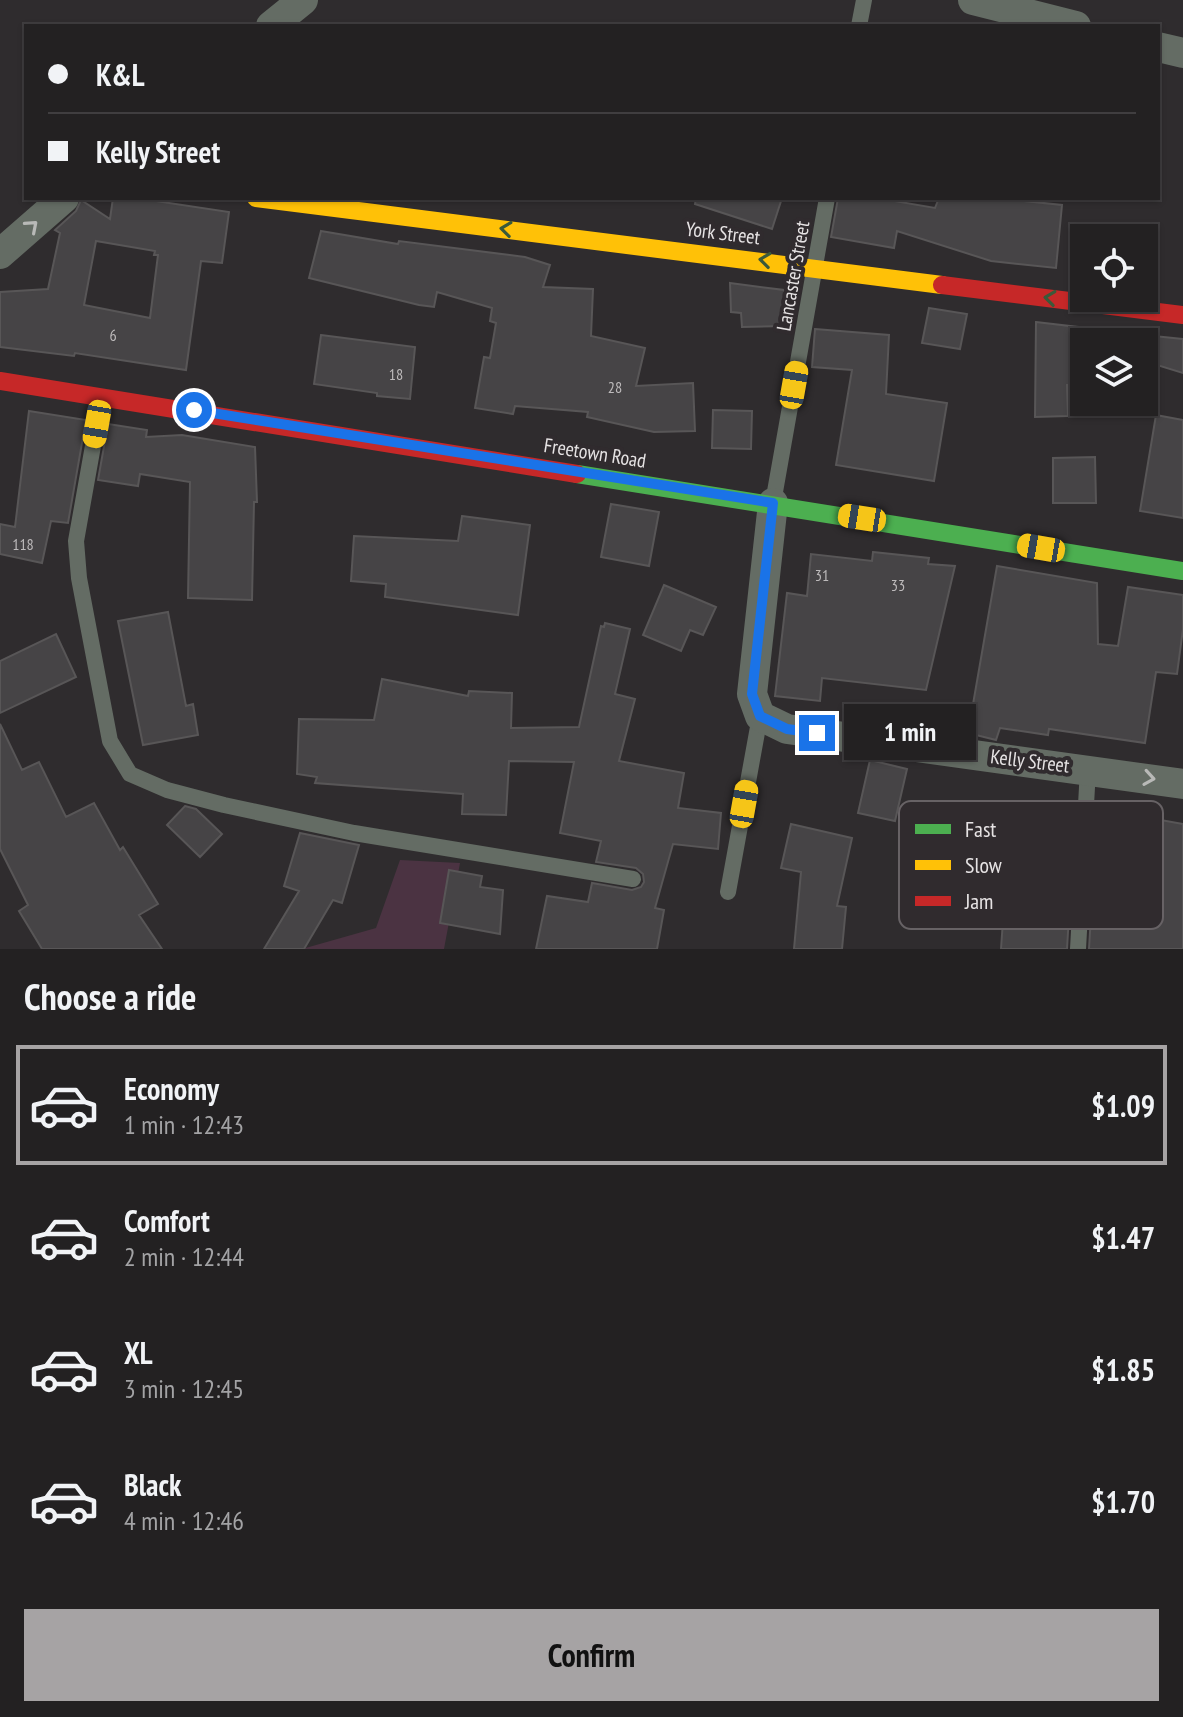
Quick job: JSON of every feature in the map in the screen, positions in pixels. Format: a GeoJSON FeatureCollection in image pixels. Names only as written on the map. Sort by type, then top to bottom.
{"type":"FeatureCollection","features":[{"type":"Feature","properties":{"kind":"main road","name":"York Street"},"geometry":{"type":"LineString","coordinates":[[272,200],[1183,315]]}},
{"type":"Feature","properties":{"kind":"main road","name":"Freetown Road"},"geometry":{"type":"LineString","coordinates":[[0,381],[1183,571]]}},
{"type":"Feature","properties":{"kind":"street"},"geometry":{"type":"LineString","coordinates":[[273,24],[303,0]]}},
{"type":"Feature","properties":{"kind":"street"},"geometry":{"type":"LineString","coordinates":[[973,0],[1068,24]]}},
{"type":"Feature","properties":{"kind":"street"},"geometry":{"type":"LineString","coordinates":[[1160,47],[1183,53]]}},
{"type":"Feature","properties":{"kind":"street"},"geometry":{"type":"LineString","coordinates":[[0,254],[62,200]]}},
{"type":"Feature","properties":{"kind":"street"},"geometry":{"type":"LineString","coordinates":[[760,716],[752,694],[773,503]]}},
{"type":"Feature","properties":{"kind":"street","name":"Kelly Street"},"geometry":{"type":"LineString","coordinates":[[760,716],[787,729],[1183,784]]}},
{"type":"Feature","properties":{"kind":"lane"},"geometry":{"type":"LineString","coordinates":[[859,24],[864,0]]}},
{"type":"Feature","properties":{"kind":"lane","name":"Lancaster Street"},"geometry":{"type":"LineString","coordinates":[[773,503],[827,200]]}},
{"type":"Feature","properties":{"kind":"lane"},"geometry":{"type":"LineString","coordinates":[[102,395],[76,541],[79,578],[110,741],[130,774],[167,790],[325,827],[633,879]]}},
{"type":"Feature","properties":{"kind":"lane"},"geometry":{"type":"LineString","coordinates":[[728,892],[760,716]]}},
{"type":"Feature","properties":{"kind":"lane"},"geometry":{"type":"LineString","coordinates":[[1086,801],[1088,769]]}},
{"type":"Feature","properties":{"kind":"lane"},"geometry":{"type":"LineString","coordinates":[[1078,949],[1079,929]]}},
{"type":"Feature","properties":{"kind":"shaded area"},"geometry":{"type":"Polygon","coordinates":[[[400,860],[460,863],[444,949],[302,949],[376,928],[400,860]]]}},
{"type":"Feature","properties":{"kind":"building"},"geometry":{"type":"Polygon","coordinates":[[[81,200],[110,219],[113,200],[149,200],[229,212],[222,263],[201,261],[186,370],[75,353],[74,356],[0,347],[0,292],[48,289],[60,233],[55,230],[76,211],[81,200]],[[96,241],[84,305],[150,318],[158,255],[154,255],[155,251],[96,241]]]}},
{"type":"Feature","properties":{"kind":"building"},"geometry":{"type":"Polygon","coordinates":[[[696,200],[781,200],[772,229],[695,204],[696,200]]]}},
{"type":"Feature","properties":{"kind":"building"},"geometry":{"type":"Polygon","coordinates":[[[838,200],[889,200],[935,208],[938,200],[1015,200],[1062,205],[1056,268],[991,261],[897,231],[894,248],[831,237],[838,200]]]}},
{"type":"Feature","properties":{"kind":"building"},"geometry":{"type":"Polygon","coordinates":[[[321,231],[398,244],[399,241],[525,257],[550,265],[543,287],[593,289],[591,336],[645,348],[636,386],[693,383],[695,431],[654,432],[587,417],[588,412],[515,406],[513,414],[475,408],[484,357],[490,358],[496,323],[490,321],[492,308],[437,292],[434,307],[419,305],[309,278],[321,231]]]}},
{"type":"Feature","properties":{"kind":"building"},"geometry":{"type":"Polygon","coordinates":[[[730,283],[784,290],[784,326],[742,327],[741,313],[731,312],[730,283]]]}},
{"type":"Feature","properties":{"kind":"building"},"geometry":{"type":"Polygon","coordinates":[[[929,308],[967,314],[960,349],[922,343],[929,308]]]}},
{"type":"Feature","properties":{"kind":"building"},"geometry":{"type":"Polygon","coordinates":[[[1036,322],[1078,327],[1070,328],[1068,416],[1035,417],[1036,322]]]}},
{"type":"Feature","properties":{"kind":"building"},"geometry":{"type":"Polygon","coordinates":[[[815,329],[889,335],[886,394],[947,403],[934,481],[836,465],[852,370],[812,367],[815,329]]]}},
{"type":"Feature","properties":{"kind":"building"},"geometry":{"type":"Polygon","coordinates":[[[321,335],[415,347],[410,399],[314,384],[321,335]]]}},
{"type":"Feature","properties":{"kind":"building"},"geometry":{"type":"Polygon","coordinates":[[[1158,336],[1183,339],[1183,373],[1158,365],[1158,336]]]}},
{"type":"Feature","properties":{"kind":"building"},"geometry":{"type":"Polygon","coordinates":[[[713,410],[752,411],[751,449],[712,448],[713,410]]]}},
{"type":"Feature","properties":{"kind":"building"},"geometry":{"type":"Polygon","coordinates":[[[29,411],[86,420],[68,523],[51,521],[42,563],[0,554],[0,524],[15,527],[29,411]]]}},
{"type":"Feature","properties":{"kind":"building"},"geometry":{"type":"Polygon","coordinates":[[[1156,416],[1183,420],[1183,518],[1140,511],[1156,416]]]}},
{"type":"Feature","properties":{"kind":"building"},"geometry":{"type":"Polygon","coordinates":[[[108,424],[147,430],[146,437],[182,435],[255,447],[257,502],[254,502],[252,600],[188,598],[190,482],[140,474],[138,486],[98,480],[108,424]]]}},
{"type":"Feature","properties":{"kind":"building"},"geometry":{"type":"Polygon","coordinates":[[[1095,457],[1096,503],[1053,503],[1053,458],[1095,457]]]}},
{"type":"Feature","properties":{"kind":"building"},"geometry":{"type":"Polygon","coordinates":[[[611,504],[659,512],[649,566],[601,557],[611,504]]]}},
{"type":"Feature","properties":{"kind":"building"},"geometry":{"type":"Polygon","coordinates":[[[462,516],[530,525],[518,615],[385,597],[386,584],[351,581],[354,536],[458,541],[462,516]]]}},
{"type":"Feature","properties":{"kind":"building"},"geometry":{"type":"Polygon","coordinates":[[[873,552],[929,558],[928,564],[955,566],[926,690],[822,678],[820,701],[775,696],[787,593],[807,596],[811,554],[872,561],[873,552]]]}},
{"type":"Feature","properties":{"kind":"building"},"geometry":{"type":"Polygon","coordinates":[[[997,566],[1097,583],[1098,644],[1118,646],[1128,587],[1183,595],[1183,629],[1177,674],[1156,672],[1145,743],[1049,729],[1048,735],[1000,728],[996,740],[968,733],[997,566]]]}},
{"type":"Feature","properties":{"kind":"building"},"geometry":{"type":"Polygon","coordinates":[[[664,585],[716,607],[703,635],[690,630],[681,651],[643,635],[664,585]]]}},
{"type":"Feature","properties":{"kind":"building"},"geometry":{"type":"Polygon","coordinates":[[[168,612],[186,706],[193,704],[198,735],[143,745],[118,621],[168,612]]]}},
{"type":"Feature","properties":{"kind":"building"},"geometry":{"type":"Polygon","coordinates":[[[605,623],[630,629],[615,694],[635,699],[619,761],[684,773],[678,808],[721,813],[718,849],[673,844],[655,908],[664,910],[657,949],[536,949],[547,896],[588,902],[592,883],[632,890],[641,887],[644,882],[643,874],[636,868],[596,862],[601,841],[560,833],[574,762],[509,761],[506,815],[462,814],[463,794],[315,783],[317,777],[297,774],[299,719],[374,720],[382,679],[468,696],[469,691],[512,693],[511,728],[579,727],[601,626],[604,627],[605,623]]]}},
{"type":"Feature","properties":{"kind":"building"},"geometry":{"type":"Polygon","coordinates":[[[56,634],[76,677],[0,713],[0,661],[56,634]]]}},
{"type":"Feature","properties":{"kind":"building"},"geometry":{"type":"Polygon","coordinates":[[[0,724],[22,770],[39,762],[66,817],[94,803],[120,850],[123,847],[158,904],[139,915],[162,949],[42,949],[19,911],[28,905],[0,849],[0,724]]]}},
{"type":"Feature","properties":{"kind":"building"},"geometry":{"type":"Polygon","coordinates":[[[870,760],[907,769],[895,821],[858,813],[870,760]]]}},
{"type":"Feature","properties":{"kind":"building"},"geometry":{"type":"Polygon","coordinates":[[[185,806],[196,809],[222,834],[200,857],[167,825],[185,806]]]}},
{"type":"Feature","properties":{"kind":"building"},"geometry":{"type":"Polygon","coordinates":[[[1163,820],[1183,824],[1183,949],[1089,949],[1090,929],[1163,929],[1163,820]]]}},
{"type":"Feature","properties":{"kind":"building"},"geometry":{"type":"Polygon","coordinates":[[[791,824],[852,838],[837,906],[846,907],[842,949],[794,949],[801,872],[781,868],[791,824]]]}},
{"type":"Feature","properties":{"kind":"building"},"geometry":{"type":"Polygon","coordinates":[[[300,833],[359,845],[342,903],[333,900],[304,949],[264,949],[299,891],[284,886],[300,833]]]}},
{"type":"Feature","properties":{"kind":"building"},"geometry":{"type":"Polygon","coordinates":[[[449,870],[482,876],[480,887],[503,890],[500,934],[440,923],[449,870]]]}},
{"type":"Feature","properties":{"kind":"building"},"geometry":{"type":"Polygon","coordinates":[[[1002,929],[1068,929],[1067,949],[1001,949],[1002,929]]]}},
{"type":"Feature","properties":{"kind":"traffic: fast"},"geometry":{"type":"LineString","coordinates":[[577,474],[1183,571]]}},
{"type":"Feature","properties":{"kind":"traffic: slow"},"geometry":{"type":"LineString","coordinates":[[272,200],[942,285]]}},
{"type":"Feature","properties":{"kind":"traffic: jam"},"geometry":{"type":"LineString","coordinates":[[942,285],[1183,315]]}},
{"type":"Feature","properties":{"kind":"traffic: jam"},"geometry":{"type":"LineString","coordinates":[[0,381],[577,474]]}},
{"type":"Feature","properties":{"kind":"route"},"geometry":{"type":"LineString","coordinates":[[194,410],[773,503],[752,694],[760,716],[787,729],[817,733]]}}]}
